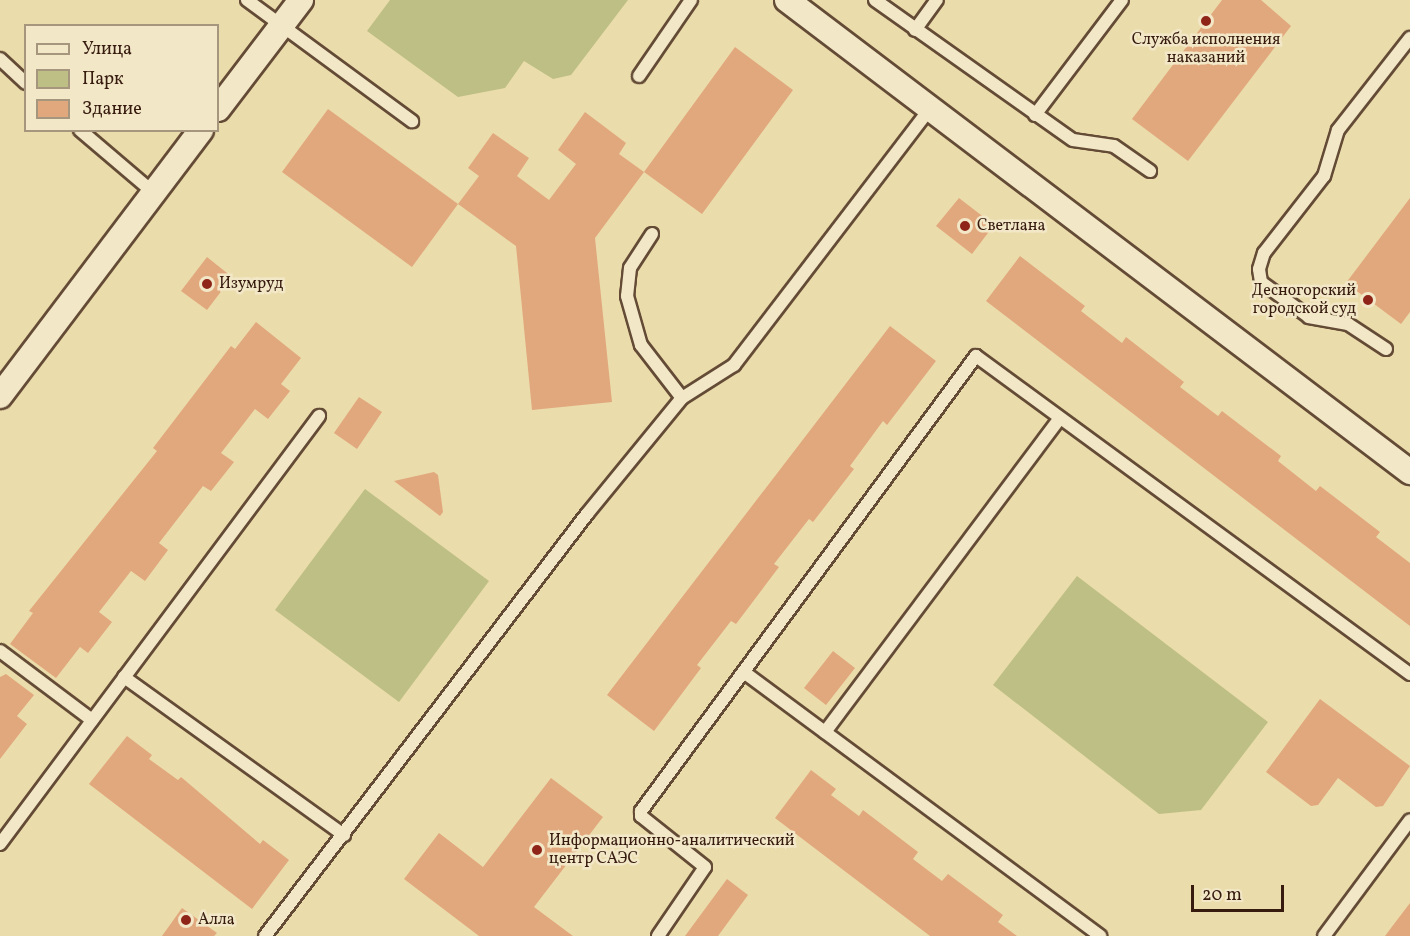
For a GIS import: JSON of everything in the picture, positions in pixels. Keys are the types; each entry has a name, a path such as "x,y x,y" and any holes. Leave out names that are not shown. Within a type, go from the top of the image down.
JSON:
{"street":[{"path":"219,108 301,0"},
{"path":"787,0 929,110 1410,472"},
{"path":"0,396 200,132"}],"lane":[{"path":"247,0 412,121"},
{"path":"639,76 691,0"},
{"path":"875,0 1035,116 1073,140 1114,146 1150,171"},
{"path":"915,30 937,0"},
{"path":"1035,116 1122,0"},
{"path":"1386,349 1348,324 1309,317 1261,282 1259,269 1264,254 1324,176 1338,130 1410,38"},
{"path":"0,59 24,81"},
{"path":"265,936 588,514 682,398 734,365 929,110"},
{"path":"82,132 154,194"},
{"path":"652,234 630,268 627,296 641,345 682,398"},
{"path":"658,936 705,867 641,816 641,811 746,672 976,356 1410,674"},
{"path":"0,844 319,416"},
{"path":"825,732 1060,418"},
{"path":"0,651 92,720"},
{"path":"746,672 1100,936"},
{"path":"124,677 344,835"},
{"path":"1324,936 1410,820"}],"green space":[{"path":"390,0 628,0 571,75 553,79 524,61 505,88 458,97 367,31"},
{"path":"365,489 489,581 399,702 275,610"},
{"path":"1077,576 1268,722 1201,810 1159,814 993,685"}],"building":[{"path":"1222,0 1261,0 1291,26 1188,161 1132,119"},
{"path":"735,47 793,90 702,214 644,172"},
{"path":"328,109 458,204 412,267 282,172"},
{"path":"585,112 626,143 619,154 644,172 595,238 612,402 532,410 516,246 458,204 479,176 468,168 493,133 529,158 517,176 549,200 576,164 558,150"},
{"name":"Светлана","path":"959,198 994,225 972,254 936,226"},
{"path":"1410,198 1410,312 1401,324 1346,283"},
{"path":"1020,256 1085,306 1081,311 1122,343 1126,337 1184,382 1180,387 1218,416 1222,411 1281,456 1278,461 1316,491 1320,486 1380,532 1376,537 1410,563 1410,626 986,301"},
{"name":"Изумруд","path":"207,257 232,277 207,310 181,291"},
{"path":"256,322 301,358 281,384 290,391 268,419 255,409 221,453 234,462 211,491 203,486 159,543 168,550 145,581 131,571 99,612 112,622 88,653 80,647 56,678 10,644 33,613 29,611 157,451 153,448 231,346 235,349"},
{"path":"890,326 936,361 887,425 883,421 850,466 854,469 813,522 809,519 774,564 779,567 736,624 731,621 697,665 701,668 654,731 607,695"},
{"path":"359,397 382,412 357,449 334,433"},
{"path":"434,472 438,475 443,512 440,516 394,481"},
{"path":"833,651 855,668 826,705 804,688"},
{"path":"6,674 34,695 17,716 27,724 0,759 0,677"},
{"path":"1320,699 1410,766 1383,806 1376,807 1338,778 1318,805 1311,806 1266,772"},
{"path":"127,736 152,755 149,759 178,780 181,777 260,844 263,840 289,860 252,909 89,784"},
{"path":"811,770 836,789 831,795 859,816 863,810 918,852 913,859 942,881 948,874 1003,915 998,922 1017,936 930,936 775,818"},
{"name":"Информационно-аналитический центр САЭС","path":"551,778 603,817 534,907 573,936 479,936 404,879 439,833 483,867"},
{"path":"727,879 748,895 718,936 685,936"},
{"path":"1410,903 1410,936 1385,936 1394,924"},
{"name":"Алла","path":"182,908 217,933 214,936 162,936"}],"place":[{"name":"Служба исполнения наказаний","path":"1206,21"},
{"name":"Светлана","path":"965,226"},
{"name":"Изумруд","path":"207,284"},
{"name":"Десногорский городской суд","path":"1368,300"},
{"name":"Информационно-аналитический центр САЭС","path":"537,850"},
{"name":"Алла","path":"186,920"}]}
